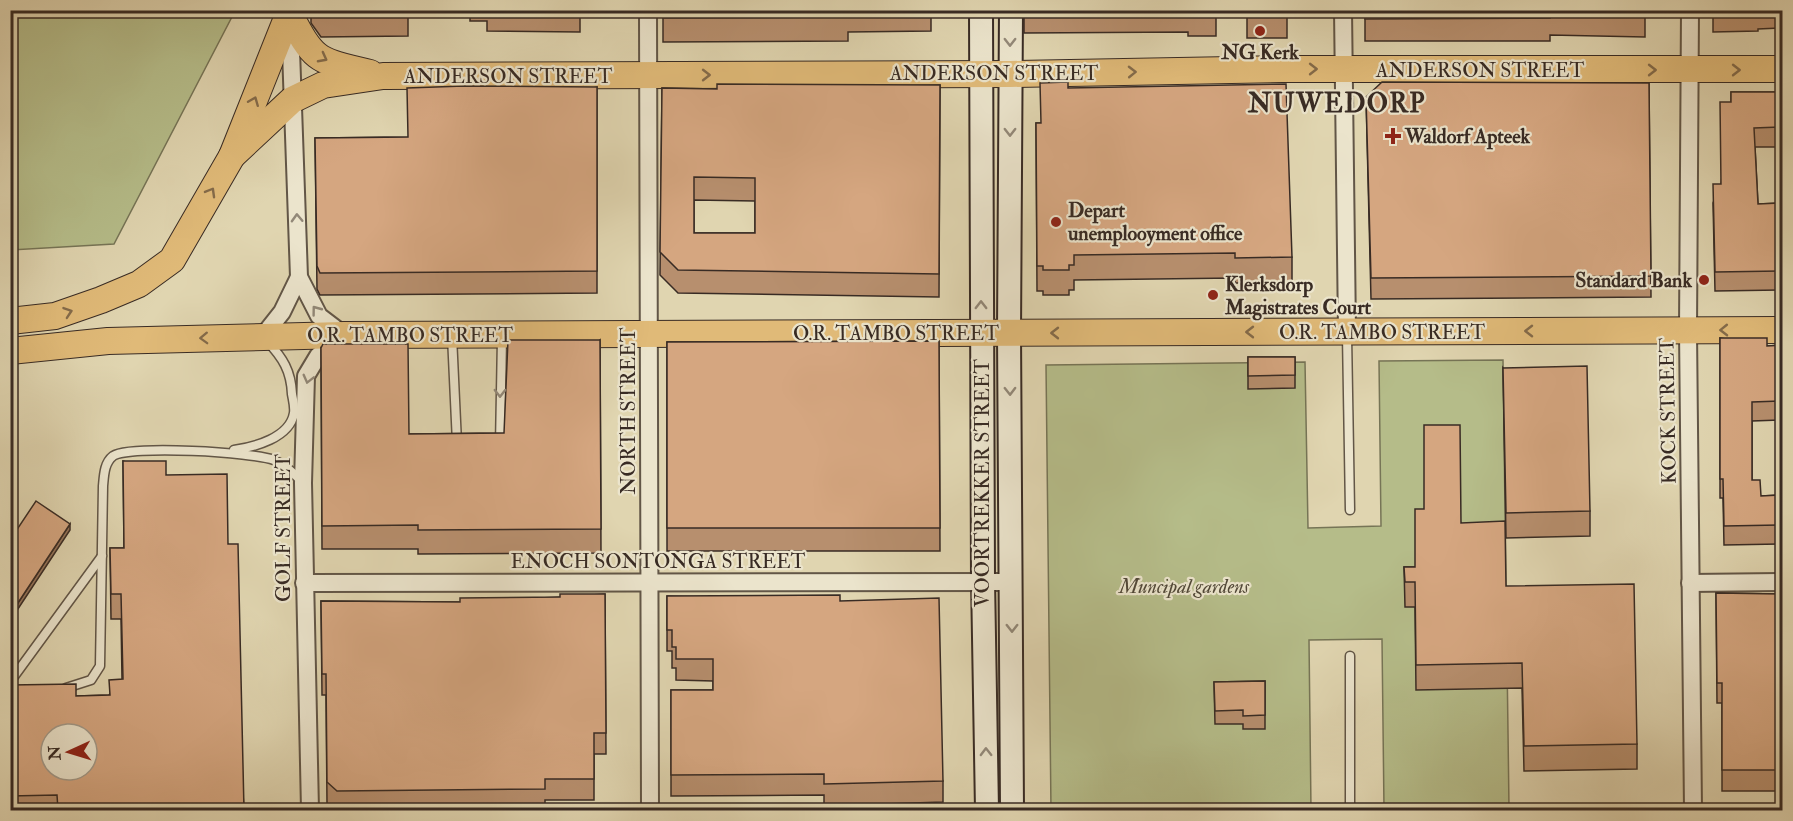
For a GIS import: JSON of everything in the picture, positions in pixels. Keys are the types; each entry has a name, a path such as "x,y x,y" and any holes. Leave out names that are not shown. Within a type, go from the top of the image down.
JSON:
{"main road":[{"path":"290,12 309,50 326,62 383,76"},
{"path":"10,321 56,316 101,300 139,284 172,260 232,156 290,12"},
{"name":"ANDERSON STREET","path":"232,156 292,100 323,85 383,76 1010,74 1343,69 1782,69"},
{"name":"O.R. TAMBO STREET","path":"10,351 108,341 344,335 1782,330"}],"street":[{"name":"NORTH STREET","path":"648,10 650,810"},
{"name":"VOORTREKKER STREET","path":"981,10 981,332 987,810"},
{"name":"VOORTREKKER STREET","path":"1011,10 1009,333 1012,810"},
{"path":"1343,10 1347,332"},
{"name":"KOCK STREET","path":"1690,10 1688,331 1693,810"},
{"path":"290,12 299,277 319,316 344,335"},
{"path":"262,336 282,312 299,277"},
{"name":"GOLF STREET","path":"310,810 303,483 306,376 318,356 344,335"},
{"name":"ENOCH SONTONGA STREET","path":"304,583 983,580 1012,582"},
{"path":"1690,583 1782,582"}],"lane":[{"path":"1347,332 1350,510"},
{"path":"452,334 457,445 462,450"},
{"path":"489,449 498,447 501,440 502,334"},
{"path":"221,452 256,447 271,440 283,430 294,414 291,377 283,358 262,336"},
{"path":"61,688 72,687 91,680 100,666 104,473 114,456 132,451 221,452 261,456 289,468 303,483"},
{"path":"10,682 102,556"},
{"path":"1350,656 1350,810"},
{"path":"10,688 20,688"}],"green space":[{"path":"11,10 235,11 114,244 11,250"},
{"name":"Muncipal gardens","path":"1503,360 1509,807 1384,809 1382,639 1309,640 1311,810 1051,810 1046,365 1305,362 1308,528 1381,526 1379,361"}],"building":[{"path":"319,10 408,10 408,11 321,12"},
{"path":"663,10 848,10 848,17 663,18"},
{"path":"1188,10 1216,10 1216,12 1188,12"},
{"path":"1247,10 1287,10 1287,13 1247,14"},
{"path":"1365,10 1645,10 1645,15 1550,13 1550,18 1365,19"},
{"path":"1068,82 1068,88 1286,84 1292,257 1235,258 1235,253 1074,255 1074,265 1069,265 1069,270 1043,270 1043,266 1037,266 1036,123 1041,123 1040,83"},
{"path":"1382,82 1649,83 1651,276 1371,278 1366,97"},
{"path":"717,84 940,85 939,274 678,270 660,252 662,88 717,89","holes":["694,177 755,178 755,233 694,233"]},
{"path":"597,87 597,271 320,273 317,266 315,138 408,137 407,88"},
{"path":"1731,92 1782,92 1782,127 1754,128 1758,204 1782,203 1782,271 1715,272 1713,184 1721,184 1720,102 1731,102"},
{"path":"1720,338 1767,338 1767,346 1782,345 1782,401 1752,402 1752,480 1760,480 1761,496 1782,495 1782,525 1724,526 1723,479 1720,479"},
{"path":"508,340 600,340 601,529 418,530 418,525 322,526 321,348 323,344 408,344 409,434 504,433"},
{"path":"939,341 940,528 667,528 667,342"},
{"path":"1248,357 1295,357 1295,375 1248,376"},
{"path":"1587,366 1590,511 1506,513 1503,368"},
{"path":"1424,425 1460,425 1461,523 1505,521 1506,586 1634,584 1637,744 1524,746 1522,663 1416,665 1415,582 1405,582 1404,567 1415,567 1415,509 1424,509"},
{"path":"123,461 166,461 166,475 227,474 228,544 238,544 244,810 58,810 57,795 10,796 10,685 76,684 76,696 110,695 109,680 123,679 121,594 111,594 110,548 124,548"},
{"path":"36,501 70,524 10,615 10,540"},
{"path":"1716,593 1782,594 1782,777 1777,777 1777,770 1722,770 1722,683 1717,683"},
{"path":"560,594 605,594 606,733 594,733 594,779 545,779 545,789 337,791 327,782 326,674 322,674 321,601 460,602 460,598 560,597"},
{"path":"840,595 840,601 939,598 943,781 824,784 824,774 671,775 671,690 713,690 713,659 676,659 676,647 672,647 672,630 667,630 667,596"},
{"path":"1265,681 1265,715 1243,716 1243,710 1215,711 1214,682"}],"place":[{"name":"NG Kerk","path":"1260,31"},
{"name":"Waldorf Apteek","path":"1393,136"},
{"name":"Depart unemplooyment office","path":"1056,222"},
{"name":"Standard Bank","path":"1704,280"},
{"name":"Klerksdorp Magistrates Court","path":"1213,295"}],"district":[{"name":"NUWEDORP","path":"1337,104"}]}
